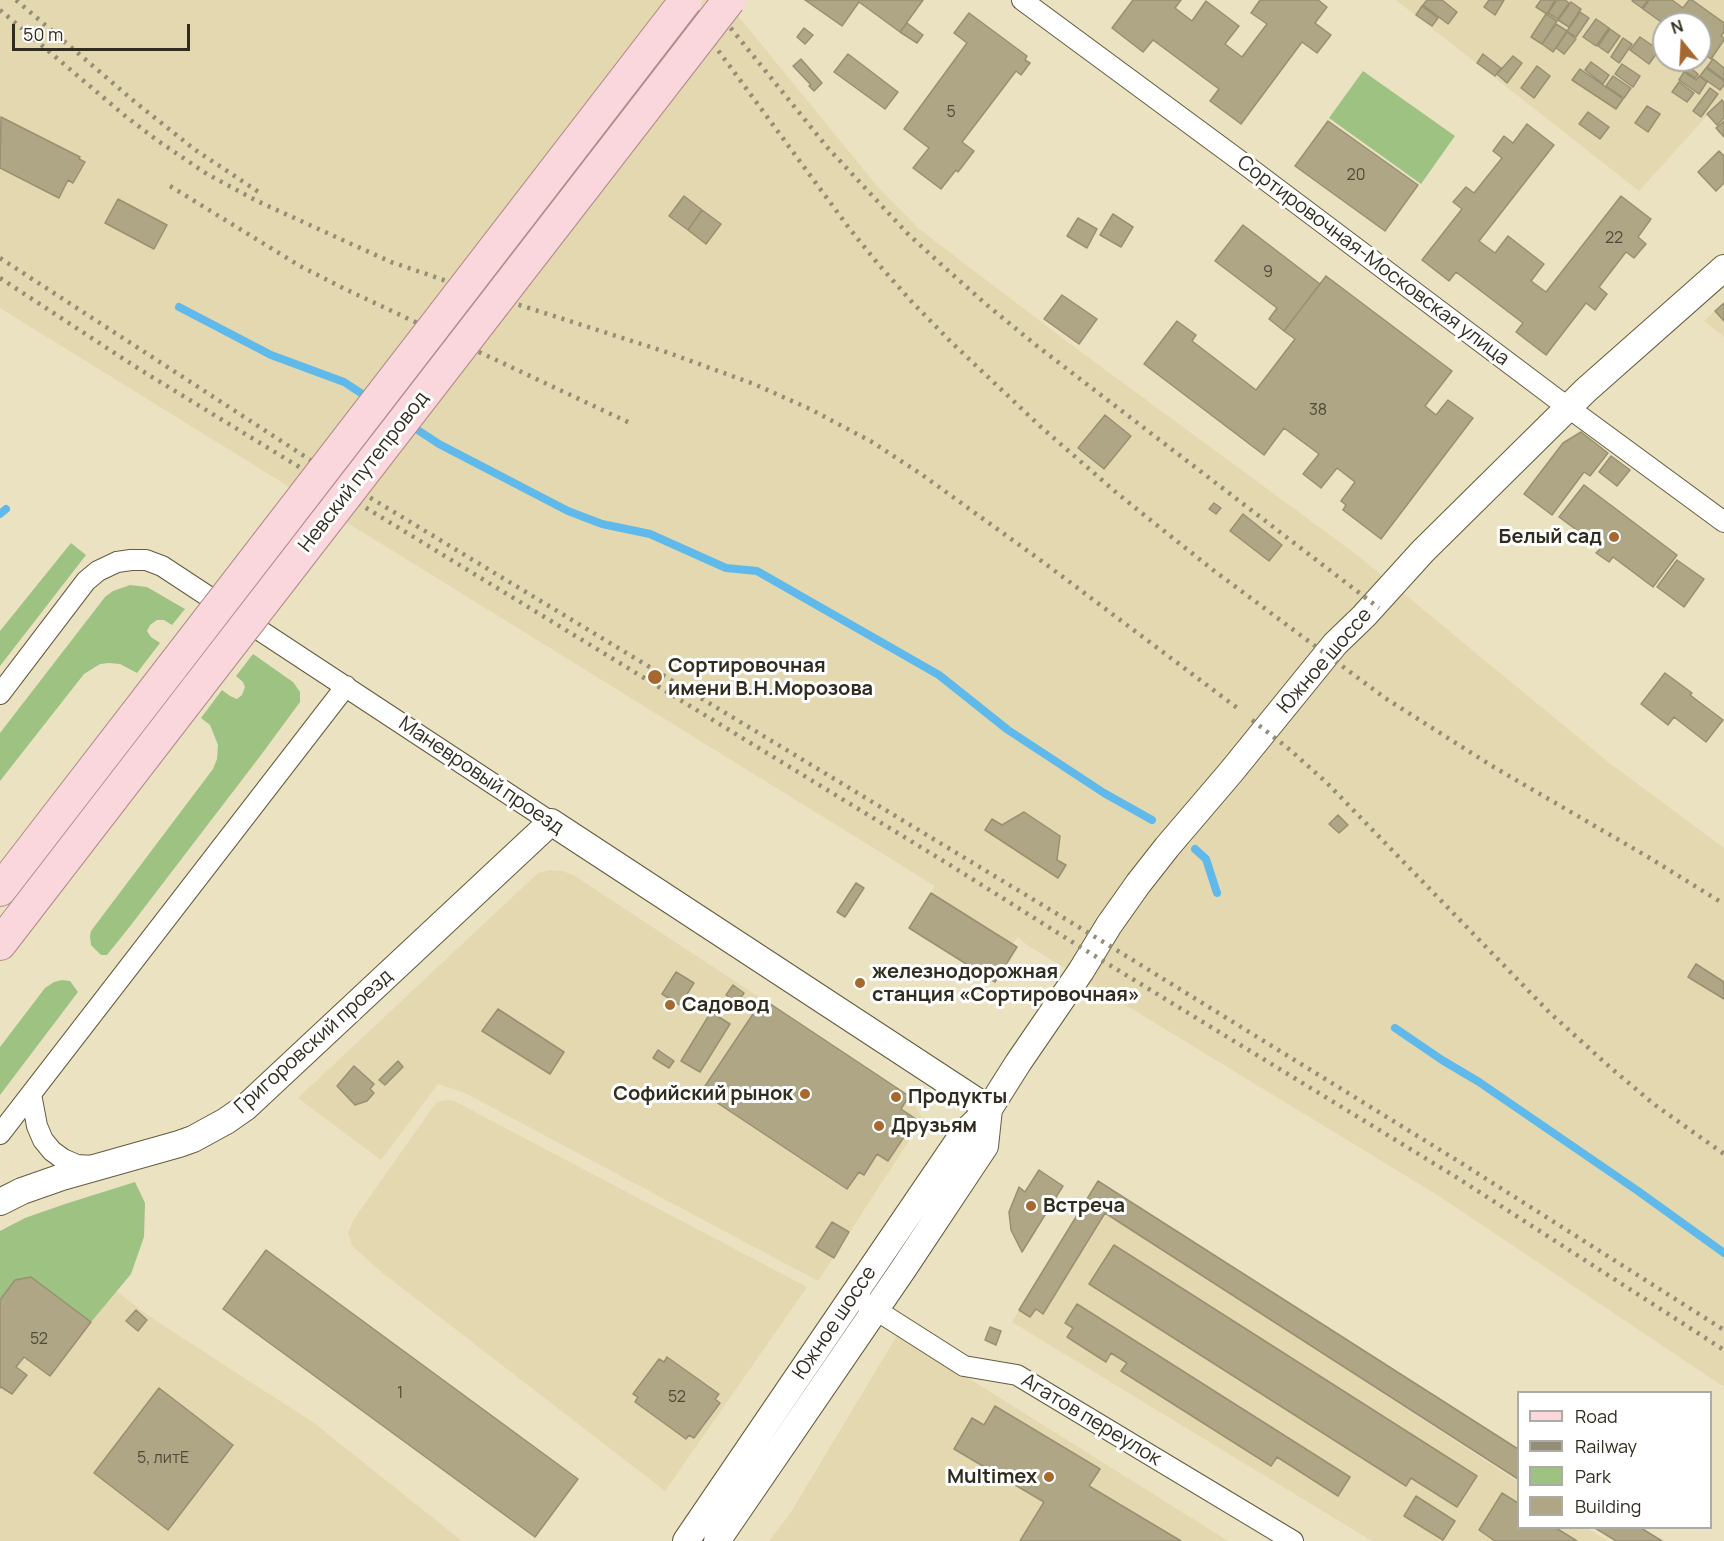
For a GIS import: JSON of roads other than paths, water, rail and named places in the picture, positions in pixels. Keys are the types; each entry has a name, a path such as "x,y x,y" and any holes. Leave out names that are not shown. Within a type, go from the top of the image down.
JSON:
{"main road":[{"name":"Невский путепровод","path":"0,890 686,0"},
{"name":"Невский путепровод","path":"0,944 729,0"}],"street":[{"name":"Сортировочная-Московская улица","path":"1022,0 1724,522"},
{"name":"Южное шоссе","path":"686,1541 963,1134 989,1108 1138,884 1335,644 1364,616 1423,551 1569,407 1724,268"},
{"name":"Маневровый проезд","path":"0,694 86,581 98,571 117,562 131,560 146,560 162,566 989,1108"},
{"path":"0,1134 346,686"},
{"name":"Григоровский проезд","path":"0,1202 52,1180 193,1139 226,1121 246,1107 551,822"},
{"path":"31,1094 37,1126 43,1140 52,1151 77,1165 97,1166"},
{"name":"Южное шоссе","path":"717,1541 985,1146 989,1108"},
{"name":"Агатов переулок","path":"854,1295 964,1366 1017,1375 1293,1541"}],"waterway":[{"path":"179,307 271,355 344,382 370,399"},
{"path":"410,425 439,444 568,511 602,524 650,534 726,568 757,571 939,675 1008,730 1104,793 1152,820"},
{"path":"0,514 6,509"},
{"path":"1195,849 1206,859 1217,893"},
{"path":"1395,1028 1479,1082 1724,1253"}],"railway":[{"path":"16,0 135,102 194,149 260,193"},
{"path":"681,0 849,228 879,265 951,342 1041,427 1118,494 1213,570 1385,698 1492,766 1724,904"},
{"path":"708,0 827,147 907,233 944,267 1037,346 1379,608"},
{"path":"0,10 158,141 207,174 257,201 391,262 666,352 754,384 810,409 872,442 921,474 1043,562 1240,710"},
{"path":"170,186 300,266 630,423"},
{"path":"0,258 341,480 1110,946 1458,1161 1724,1330"},
{"path":"0,278 139,369 1456,1177 1724,1350"},
{"path":"1252,720 1327,783 1550,1013 1655,1105 1724,1154"}],"place":[{"name":"Белый сад","path":"1614,537"},
{"name":"Сортировочная имени В.Н.Морозова","path":"655,677"},
{"name":"железнодорожная станция «Сортировочная»","path":"860,983"},
{"name":"Садовод","path":"670,1005"},
{"name":"Софийский рынок","path":"805,1094"},
{"name":"Продукты","path":"896,1097"},
{"name":"Друзьям","path":"879,1126"},
{"name":"Встреча","path":"1031,1206"},
{"name":"Multimex","path":"1049,1477"}]}
